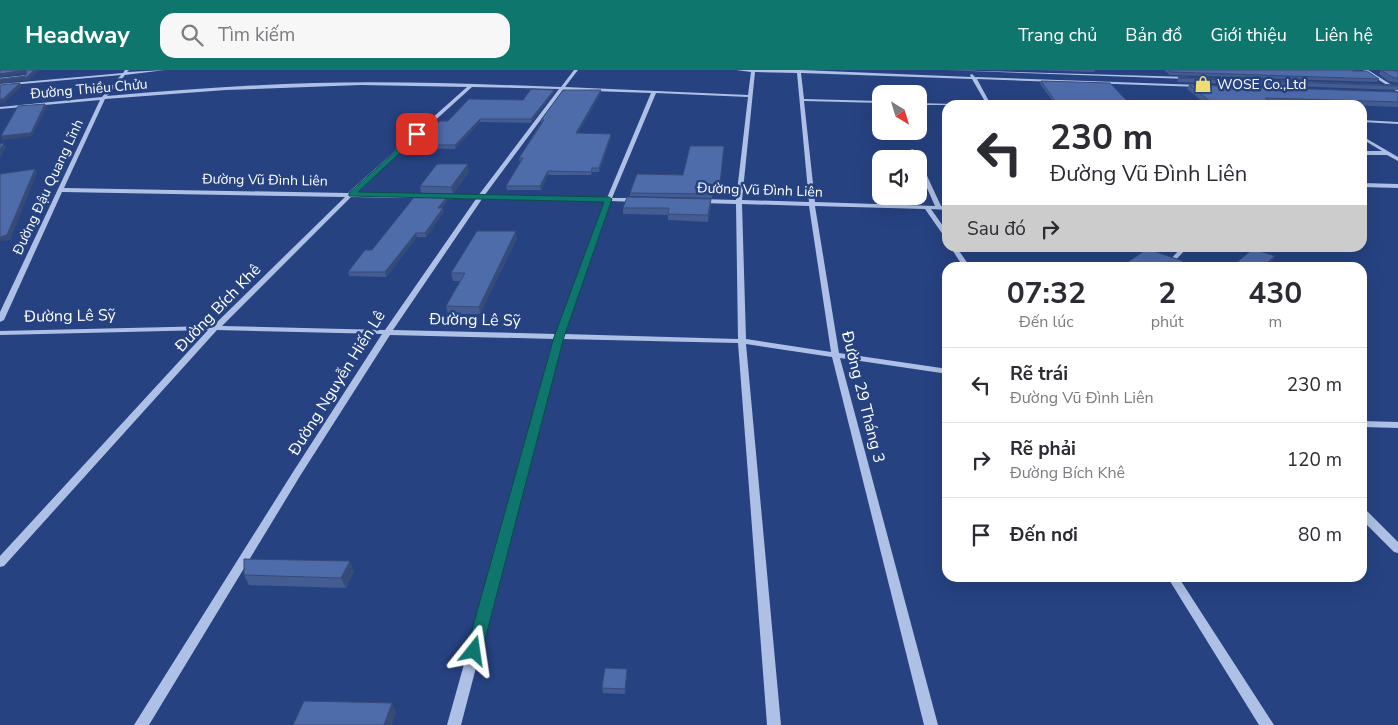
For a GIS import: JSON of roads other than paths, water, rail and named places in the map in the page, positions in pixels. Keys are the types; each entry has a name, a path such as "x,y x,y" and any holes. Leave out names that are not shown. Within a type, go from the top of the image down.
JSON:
{"street":[{"path":"0,85 163,70"},
{"name":"Đường Nguyễn Hiến Lê","path":"141,725 386,332 479,197 576,70"},
{"path":"738,70 1210,87"},
{"path":"753,70 739,202 742,341 774,725"},
{"path":"946,70 1199,79"},
{"path":"969,70 986,100"},
{"path":"1365,70 1398,92"},
{"name":"Đường 29 Tháng 3","path":"799,71 812,204 835,354 932,725"},
{"name":"Đường Đậu Quang Lĩnh","path":"0,320 103,98 125,72"},
{"path":"0,78 27,76"},
{"name":"Đường Thiều Chửu","path":"0,108 103,98 285,86 360,84 562,88 750,96"},
{"path":"1378,85 1398,86"},
{"name":"Đường Bích Khê","path":"0,564 215,328 351,194 470,86"},
{"path":"454,725 559,337 609,199 654,92"},
{"path":"1388,93 1398,92"},
{"path":"802,100 872,102"},
{"path":"928,104 942,105"},
{"path":"1367,121 1398,123"},
{"path":"1367,140 1398,158"},
{"path":"1367,152 1389,153"},
{"path":"927,181 940,208"},
{"path":"1367,185 1398,186"},
{"name":"Đường Vũ Đình Liên","path":"61,190 646,200"},
{"name":"Đường Vũ Đình Liên","path":"692,201 940,208"},
{"path":"926,207 942,230"},
{"path":"1171,262 1180,252"},
{"name":"Đường Lê Sỹ","path":"0,333 215,328 742,341 942,371"},
{"path":"1367,424 1398,425"},
{"path":"1367,518 1398,549"},
{"path":"1176,582 1267,725"}],"place":[{"name":"WOSE Co.,Ltd","path":"1203,84"}]}
